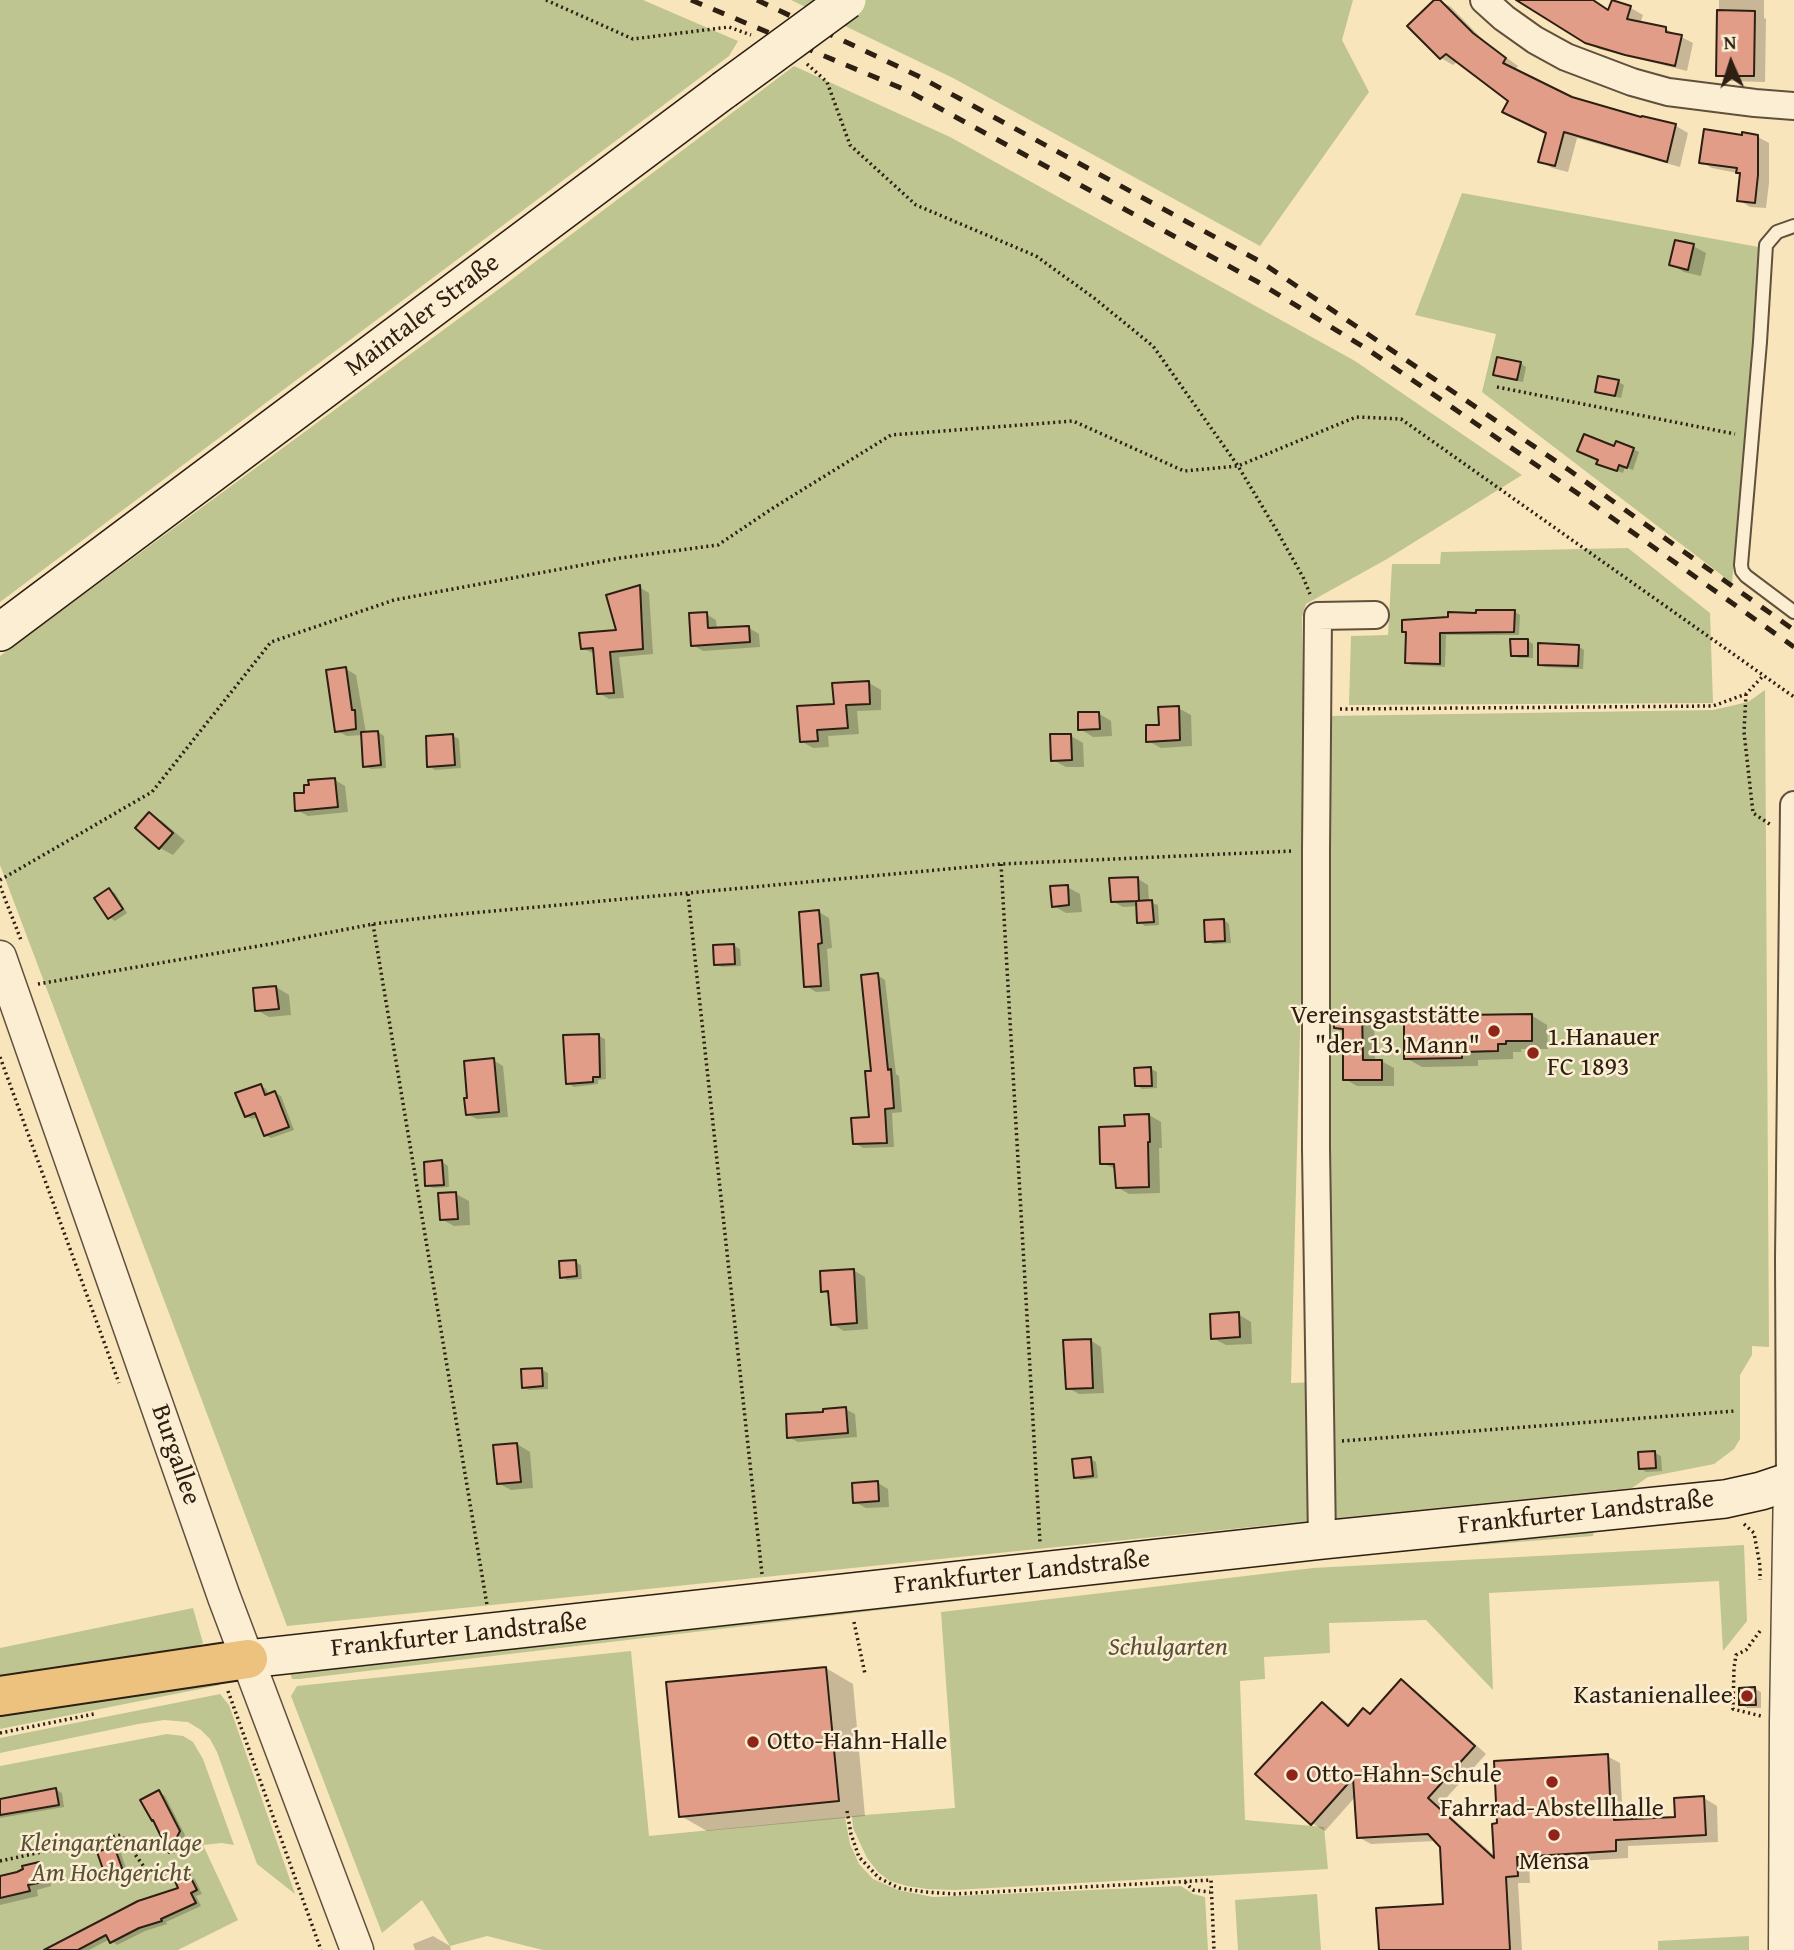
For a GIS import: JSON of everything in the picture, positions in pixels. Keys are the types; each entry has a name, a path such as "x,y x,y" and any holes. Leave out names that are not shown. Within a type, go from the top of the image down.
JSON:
{"highway":[{"path":"0,1694 49,1690 220,1662 238,1673"}],"main road":[{"name":"Maintaler Straße","path":"0,632 847,0"},
{"name":"Frankfurter Landstraße","path":"238,1673 492,1633 847,1592 1725,1499 1792,1481"}],"street":[{"path":"1484,0 1535,40 1566,58 1608,74 1668,92 1794,106"},
{"path":"1322,1541 1316,1149 1318,616 1375,615"},
{"path":"1786,1950 1786,1723 1792,1481 1789,1245 1794,805"},
{"name":"Burgallee","path":"0,957 224,1597 238,1673 357,1950"}],"lane":[{"path":"1794,226 1777,232 1766,246 1741,565 1742,571 1764,591 1794,612"}],"path":[{"path":"547,0 633,39 729,27 761,38"},
{"path":"798,56 827,82 850,145 916,205 1036,256 1153,345 1238,467 1303,577 1318,616"},
{"path":"1497,387 1752,437"},
{"path":"0,880 152,792 271,642 394,600 620,558 718,545 891,435 1073,421 1184,471 1238,467 1356,417 1401,419 1794,697"},
{"path":"1317,709 1713,706 1746,694 1763,676"},
{"path":"1746,694 1744,732 1753,813 1793,837"},
{"path":"11,987 236,950 373,924 440,916 1001,864 1316,850"},
{"path":"1001,864 1041,1572"},
{"path":"688,894 765,1602"},
{"path":"373,924 492,1633"},
{"path":"0,1056 122,1391"},
{"path":"1319,1443 1735,1411"},
{"path":"847,1592 865,1674"},
{"path":"1760,1631 1746,1650 1737,1655 1734,1668 1734,1709 1760,1716"},
{"path":"238,1673 321,1950"},
{"path":"847,1811 859,1857 878,1878 899,1888 954,1894 1210,1880 1214,1950"},
{"path":"0,1861 121,1835 150,1875"},
{"path":"1185,1882 1194,1890 1211,1892"}],"green space":[{"path":"0,0 643,0 738,41 729,56 0,602"},
{"path":"791,0 1353,0 1342,40 1369,92 1260,246 953,78"},
{"path":"794,66 950,137 1355,361 1522,475 1387,559 1306,604 1302,617 1305,839 1291,1383 1317,1382 1327,716 1713,710 1748,702 1765,690 1769,1347 1752,1346 1752,1355 1740,1375 1740,1439 1734,1449 1714,1464 1648,1477 1632,1488 287,1626 0,865 0,656 503,286"},
{"path":"1462,193 1764,248 1732,583 1482,392 1496,334 1415,315"},
{"path":"1628,548 1710,613 1713,703 1349,705 1351,636 1388,635 1392,564 1440,564 1441,552"},
{"path":"1594,1529 1593,1536 1318,1558 299,1679 292,1679 290,1672 305,1666 1322,1549"},
{"name":"Schulgarten","path":"1744,1545 1747,1621 1723,1651 1719,1581 1489,1593 1493,1690 1426,1620 1329,1623 1330,1653 1264,1657 1265,1679 1240,1681 1245,1820 1324,1827 1328,1869 955,1890 927,1889 890,1881 878,1872 867,1858 853,1828 852,1816 955,1808 941,1612 1313,1568"},
{"path":"193,1608 203,1643 187,1651 0,1677 0,1648"},
{"path":"631,1651 649,1836 845,1817 850,1844 859,1864 873,1879 898,1890 933,1897 1181,1886 1193,1894 1205,1897 1208,1950 543,1950 487,1936 450,1946 422,1900 382,1933 291,1696 297,1686"},
{"path":"216,1676 220,1685 0,1729 0,1707"},
{"path":"220,1694 229,1705 295,1894 257,1864 217,1752 210,1739 188,1722 164,1720 138,1724 0,1753 0,1738"},
{"name":"Kleingartenanlage Am Hochgericht","path":"167,1734 183,1736 193,1742 203,1759 234,1845 203,1845 238,1920 178,1950 0,1950 0,1766"},
{"path":"1317,1894 1321,1950 1238,1950 1235,1900"},
{"path":"1749,1936 1749,1950 1658,1950 1658,1941"}],"building":[{"path":"1434,0 1440,0 1473,33 1506,58 1503,63 1572,97 1676,124 1667,162 1564,132 1555,166 1538,162 1546,133 1502,112 1508,101 1446,54 1440,59 1407,26"},
{"path":"1516,0 1593,0 1608,10 1612,0 1631,6 1627,19 1666,27 1666,32 1682,35 1675,66 1585,43"},
{"path":"1717,10 1755,11 1754,76 1716,76"},
{"path":"1704,129 1758,135 1755,203 1737,201 1740,173 1736,173 1737,168 1699,163"},
{"path":"1675,240 1694,244 1688,270 1669,265"},
{"path":"1497,357 1521,362 1517,380 1493,375"},
{"path":"1598,376 1619,380 1615,396 1595,392"},
{"path":"1584,434 1614,446 1616,441 1634,448 1627,468 1619,465 1617,471 1596,464 1598,460 1577,451"},
{"path":"640,585 643,649 610,652 614,693 597,694 593,648 581,649 579,633 616,630 606,595"},
{"path":"1476,610 1515,610 1514,632 1440,633 1440,664 1405,663 1406,632 1402,632 1402,620 1448,617 1448,612 1476,613"},
{"path":"707,612 708,628 749,626 750,642 691,646 689,613"},
{"path":"1510,639 1528,639 1528,656 1511,656"},
{"path":"1538,643 1579,645 1578,666 1538,665"},
{"path":"346,667 356,729 335,732 326,670"},
{"path":"869,681 870,704 846,705 848,728 817,730 818,741 800,742 797,706 834,704 832,683"},
{"path":"1179,706 1180,740 1146,742 1146,725 1159,725 1158,707"},
{"path":"1078,712 1099,712 1100,729 1078,730"},
{"path":"378,731 381,765 363,767 361,732"},
{"path":"453,734 455,765 427,767 426,736"},
{"path":"1050,734 1071,734 1072,760 1051,761"},
{"path":"335,778 338,807 295,811 294,793 304,793 304,785 309,785 308,780"},
{"path":"149,812 173,833 159,849 135,828"},
{"path":"1138,877 1139,901 1111,902 1109,878"},
{"path":"1068,885 1069,905 1052,907 1050,886"},
{"path":"109,888 123,909 108,919 94,898"},
{"path":"1152,900 1154,922 1137,923 1136,901"},
{"path":"819,910 822,943 818,944 821,986 804,987 799,912"},
{"path":"1224,919 1225,941 1205,942 1204,920"},
{"path":"734,944 735,964 714,965 713,945"},
{"path":"878,973 894,1108 885,1109 887,1143 853,1144 851,1118 869,1117 865,1071 871,1071 861,975"},
{"path":"276,986 279,1009 255,1011 253,988"},
{"path":"1462,1011 1462,1015 1532,1014 1532,1041 1506,1041 1506,1044 1498,1044 1498,1051 1462,1052 1462,1058 1404,1059 1404,1012"},
{"path":"1362,1012 1363,1060 1382,1060 1382,1080 1343,1080 1343,1029 1334,1028 1334,1013"},
{"path":"599,1034 600,1077 593,1077 593,1082 566,1084 563,1035"},
{"path":"494,1058 499,1112 466,1115 464,1061"},
{"path":"1151,1067 1152,1086 1135,1086 1134,1068"},
{"path":"261,1084 265,1095 275,1091 289,1127 264,1136 255,1113 245,1117 235,1093"},
{"path":"1149,1114 1149,1187 1116,1188 1114,1164 1100,1164 1099,1127 1125,1126 1124,1115"},
{"path":"442,1160 444,1185 425,1186 424,1162"},
{"path":"456,1192 458,1219 440,1220 438,1193"},
{"path":"576,1260 577,1276 560,1278 559,1261"},
{"path":"854,1269 857,1323 831,1325 828,1291 821,1292 820,1271"},
{"path":"1239,1312 1240,1337 1211,1339 1210,1314"},
{"path":"1091,1339 1093,1388 1066,1389 1063,1340"},
{"path":"542,1368 543,1386 522,1388 521,1369"},
{"path":"846,1407 848,1433 787,1438 786,1414 823,1412 823,1409"},
{"path":"517,1443 521,1482 497,1484 493,1445"},
{"path":"1655,1451 1656,1468 1639,1469 1638,1452"},
{"path":"1091,1457 1093,1476 1074,1478 1072,1459"},
{"path":"878,1481 879,1501 853,1503 852,1483"},
{"name":"Otto-Hahn-Halle","path":"826,1667 839,1801 679,1817 666,1682"},
{"path":"1401,1679 1475,1746 1428,1798 1494,1858 1492,1824 1497,1823 1494,1761 1608,1754 1611,1816 1614,1816 1614,1820 1675,1817 1674,1798 1704,1796 1706,1835 1616,1840 1616,1851 1517,1857 1518,1876 1506,1877 1510,1950 1379,1950 1376,1908 1443,1904 1440,1847 1428,1834 1357,1838 1353,1778 1311,1825 1255,1774 1322,1702 1348,1726 1363,1708 1370,1714"},
{"name":"Kastanienallee","path":"1755,1687 1756,1705 1739,1705 1739,1688"},
{"path":"56,1788 59,1805 0,1815 0,1799"},
{"path":"159,1790 180,1831 169,1853 140,1800"},
{"path":"114,1846 122,1868 105,1875 97,1852"},
{"path":"39,1862 43,1882 28,1885 30,1891 0,1898 0,1876"},
{"path":"189,1874 197,1890 191,1893 196,1903 161,1919 162,1921 139,1928 110,1943 106,1935 78,1950 44,1950 138,1901 178,1888 175,1881"}],"railway":[{"path":"691,0 908,91 1258,282 1370,351 1580,495 1794,647"},
{"path":"757,0 918,76 1261,262 1569,470 1794,630"}],"place":[{"name":"Vereinsgaststätte \"der 13. Mann\"","path":"1494,1031"},
{"name":"1.Hanauer FC 1893","path":"1533,1053"},
{"name":"Kastanienallee","path":"1747,1696"},
{"name":"Otto-Hahn-Halle","path":"753,1742"},
{"name":"Otto-Hahn-Schule","path":"1292,1775"},
{"name":"Fahrrad-Abstellhalle","path":"1552,1782"},
{"name":"Mensa","path":"1554,1835"}]}
